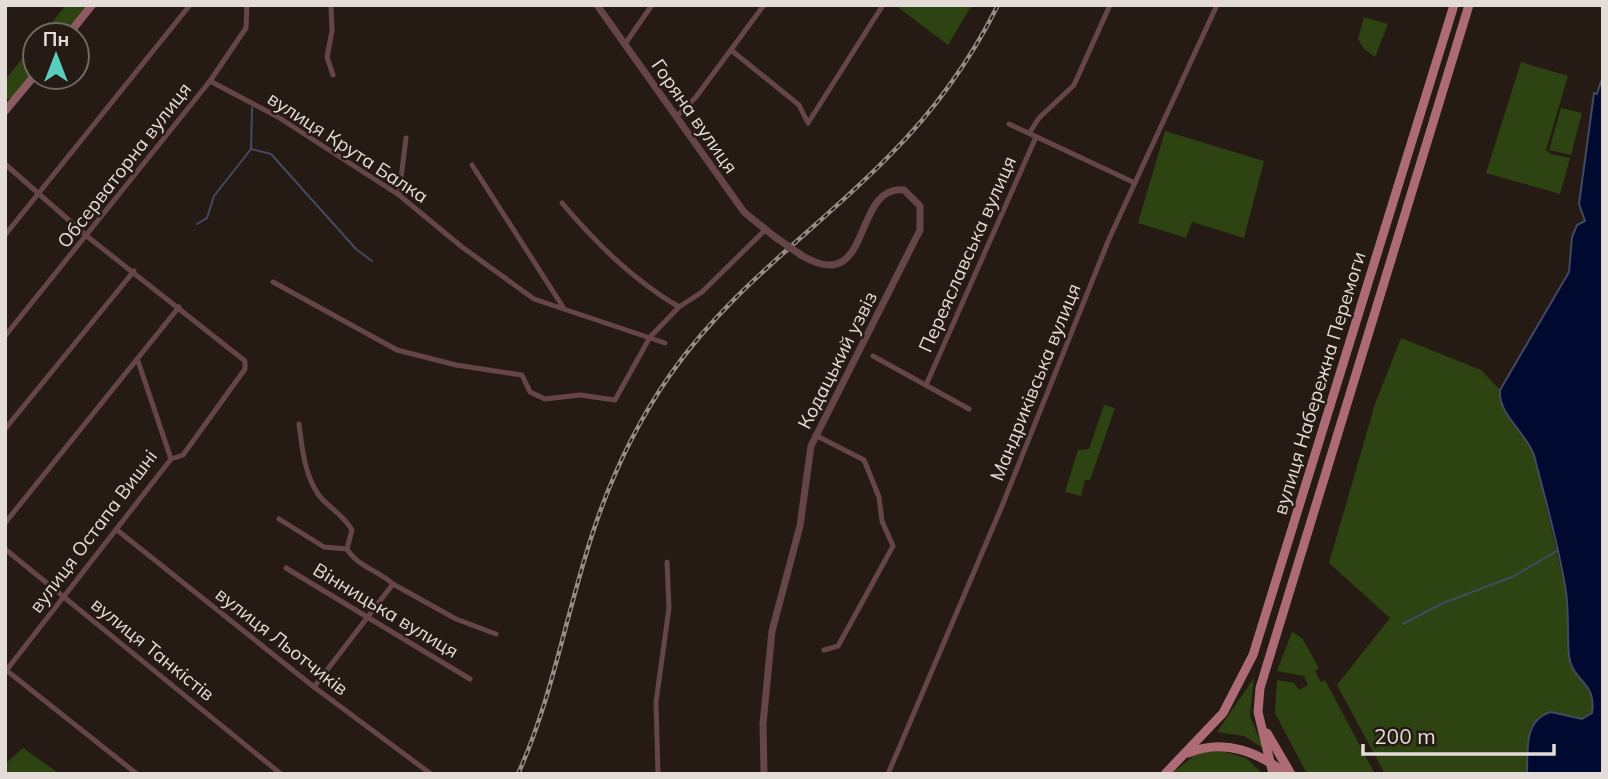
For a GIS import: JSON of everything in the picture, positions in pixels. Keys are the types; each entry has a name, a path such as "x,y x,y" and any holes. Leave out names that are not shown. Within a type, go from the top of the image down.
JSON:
{"main road":[{"path":"79,21 92,5"},
{"name":"вулиця Набережна Перемоги","path":"1165,774 1223,713 1250,664 1454,5"},
{"name":"вулиця Набережна Перемоги","path":"1272,774 1258,712 1260,688 1469,5"},
{"path":"5,111 22,91"},
{"path":"1381,242 1395,247"},
{"name":"вулиця Набережна Перемоги","path":"1261,722 1289,774"},
{"name":"вулиця Набережна Перемоги","path":"1185,754 1212,746 1241,750 1271,762 1289,774"},
{"name":"вулиця Набережна Перемоги","path":"1241,750 1255,757 1272,774"},
{"path":"1159,774 1171,765"}],"street":[{"path":"5,234 190,5"},
{"name":"Обсерваторна вулиця","path":"5,336 88,237 210,82 246,29 247,5"},
{"path":"331,5 332,32 327,57 333,75"},
{"name":"Горяна вулиця","path":"597,5 744,212 775,236"},
{"path":"625,44 652,5"},
{"path":"676,117 696,97 764,5"},
{"path":"731,50 799,105 808,123 883,5"},
{"name":"Переяславська вулиця","path":"926,385 1039,118 1074,85 1111,5"},
{"name":"Мандриківська вулиця","path":"888,774 1002,506 1109,239 1217,5"},
{"name":"вулиця Крута Балка","path":"210,82 278,117 399,195 534,299 665,343"},
{"path":"1009,124 1135,183"},
{"path":"399,195 406,138"},
{"path":"5,164 88,237 243,359 246,367 183,455 171,459"},
{"path":"472,165 564,307"},
{"name":"Кодацький узвіз","path":"764,774 765,697 772,631 795,548 814,435 916,239 922,221 920,206 904,190 889,191 877,201 858,243 841,262 821,265 801,255 775,236"},
{"path":"562,203 587,232 637,279 679,307"},
{"path":"273,282 397,350 456,365 522,375 530,392 545,399 580,395 615,400 650,337 679,307 702,292 766,229"},
{"path":"5,429 134,271"},
{"path":"5,523 179,307"},
{"path":"873,356 969,409"},
{"name":"вулиця Остапа Вишні","path":"6,671 171,459 138,361"},
{"path":"299,424 303,460 318,495 342,514 352,530 347,549 353,559 456,619 496,634"},
{"path":"814,435 864,460 879,496 882,521 893,546 838,646 824,650"},
{"path":"279,519 324,547 347,549"},
{"name":"вулиця Льотчиків","path":"117,530 314,687 431,774"},
{"name":"вулиця Танкістів","path":"5,549 281,774"},
{"path":"658,774 656,702 668,608 667,562"},
{"name":"Вінницька вулиця","path":"286,568 470,679"},
{"path":"314,687 393,584"},
{"path":"6,671 137,774"}],"green space":[{"path":"66,5 88,5 75,21 53,21"},
{"path":"895,5 972,5 948,45"},
{"path":"1364,17 1388,24 1375,57 1364,49 1358,39"},
{"path":"21,60 21,87 13,97 5,100 5,80"},
{"path":"1521,62 1568,76 1546,150 1551,154 1570,158 1560,194 1486,173"},
{"path":"1561,108 1582,113 1571,155 1549,150"},
{"path":"1165,131 1264,161 1244,238 1192,222 1186,238 1138,223"},
{"path":"1401,338 1481,370 1500,390 1504,404 1534,455 1565,588 1576,672 1591,689 1594,700 1592,713 1583,718 1550,715 1530,728 1527,774 1385,774 1337,685 1390,618 1329,563 1375,404"},
{"path":"1104,405 1115,408 1090,480 1085,480 1081,496 1065,492 1078,450 1089,449"},
{"path":"1292,632 1302,638 1319,668 1315,671 1321,682 1325,680 1375,774 1307,774 1275,713 1277,680 1294,683 1299,690 1308,685 1304,676 1277,671"},
{"path":"1254,678 1250,716 1263,748 1244,736 1217,732"},
{"path":"23,748 60,774 5,774 5,764"},
{"path":"1218,750 1246,758 1263,774 1171,774 1196,754"}],"water":[{"path":"1603,75 1603,774 1527,774 1529,737 1536,722 1551,712 1582,719 1592,713 1593,702 1588,688 1571,665 1563,575 1534,455 1507,415 1500,399 1500,390 1569,272 1572,237 1577,225 1585,221 1579,204 1594,93 1597,94"}],"waterway":[{"path":"251,149 252,108"},
{"path":"197,224 207,218 214,196 251,149 271,154 356,249 372,261"},
{"path":"1403,624 1443,603 1512,577 1557,551"}],"railway":[{"path":"518,774 551,682 585,557 602,506 627,448 658,393 694,343 747,286 862,182 922,121 963,65 998,5"}]}
